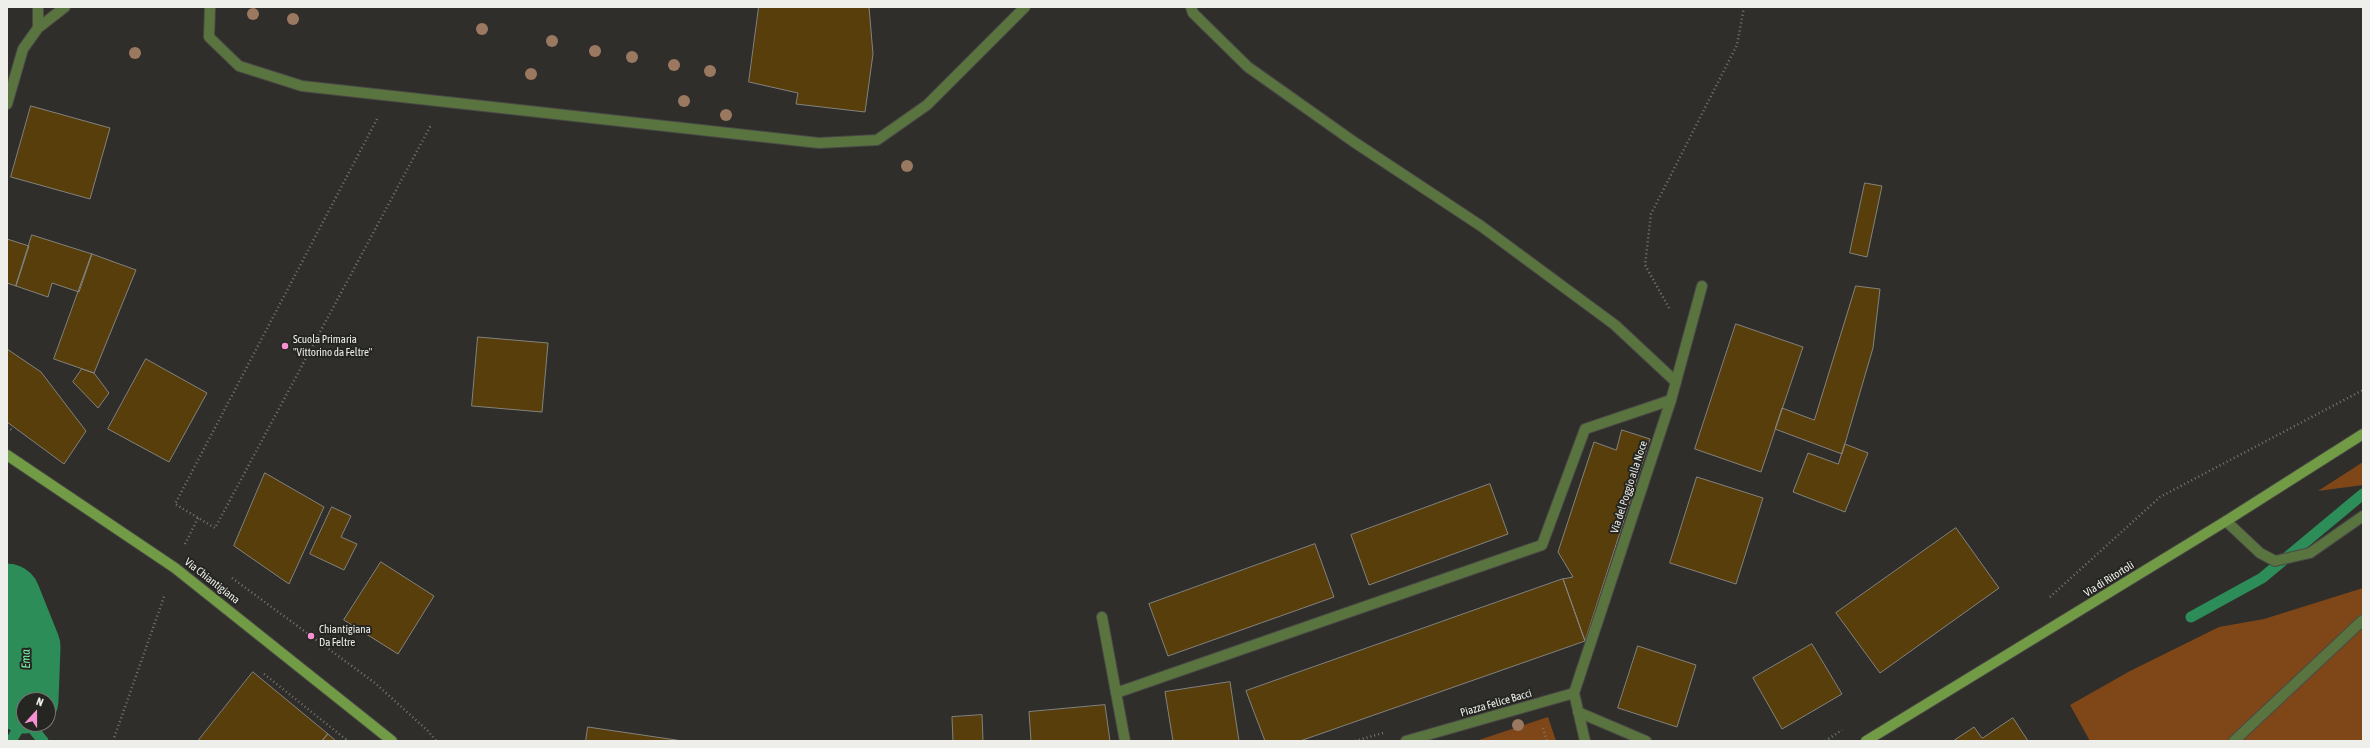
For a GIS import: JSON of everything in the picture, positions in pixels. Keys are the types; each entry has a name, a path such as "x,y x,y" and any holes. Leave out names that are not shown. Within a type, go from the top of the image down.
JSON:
{"street":[{"path":"38,7 38,28"},
{"path":"7,104 23,49 38,28 65,7"},
{"path":"210,7 209,38 239,66 302,86 818,142 877,140 926,105 1025,7"},
{"path":"1191,7 1193,13 1248,67 1354,142 1487,231 1614,325 1676,382"},
{"name":"Via del Poggio alla Noce","path":"1574,693 1671,400 1702,286"},
{"path":"1116,693 1542,545 1585,429 1671,400"},
{"name":"Via di Ritortoli","path":"1866,741 2226,521 2363,434"},
{"name":"Via Chiantigiana","path":"7,455 175,568 392,741"},
{"path":"2226,521 2260,553 2275,561 2310,553 2363,516"},
{"path":"1102,617 1125,741"},
{"path":"2234,741 2363,620"},
{"path":"1574,693 1585,741"},
{"name":"Piazza Felice Bacci","path":"1406,741 1574,693"},
{"path":"1578,712 1646,741"}],"path":[{"path":"1691,328 1667,306 1645,265 1651,214 1738,45 1744,7"},
{"path":"390,96 175,504 215,528 443,101"},
{"path":"2046,601 2160,497 2363,390"},
{"path":"185,544 198,518"},
{"path":"159,589 171,599"},
{"path":"113,741 165,594"},
{"path":"258,669 348,741"}],"shaded area":[{"path":"2363,462 2363,485 2318,491"},
{"path":"2363,588 2363,741 2090,741 2070,705 2130,671 2219,627 2264,619"},
{"path":"1548,717 1556,741 1476,741"}],"building":[{"path":"759,7 869,7 873,54 865,112 796,104 798,93 749,82"},
{"path":"31,106 110,128 90,199 11,177"},
{"path":"1865,183 1882,186 1867,257 1850,253"},
{"path":"32,235 92,254 79,292 52,283 48,297 16,286"},
{"path":"7,239 29,246 16,286 7,283"},
{"path":"92,254 136,270 94,373 54,359"},
{"path":"1856,286 1880,289 1873,348 1842,454 1775,429 1782,408 1814,420"},
{"path":"1736,324 1803,347 1761,472 1695,449"},
{"path":"478,337 548,343 542,412 472,406"},
{"path":"7,349 41,372 86,431 64,464 7,422"},
{"path":"146,359 207,393 169,462 108,429"},
{"path":"82,369 94,373 109,393 98,408 73,382"},
{"path":"1622,430 1650,439 1585,641 1563,579 1573,577 1558,552 1594,442 1616,450"},
{"path":"1845,444 1868,453 1845,512 1793,492 1808,453 1838,464"},
{"path":"265,473 324,507 289,584 234,546"},
{"path":"1697,477 1763,498 1736,584 1670,563"},
{"path":"1490,484 1508,534 1369,585 1351,535"},
{"path":"332,507 351,516 341,537 357,544 344,570 310,554"},
{"path":"1956,528 1999,588 1880,673 1836,613"},
{"path":"1315,544 1334,597 1168,656 1149,604"},
{"path":"381,562 434,596 398,654 344,620"},
{"path":"1563,579 1585,641 1300,741 1265,741 1246,691"},
{"path":"1812,644 1842,694 1782,729 1753,678"},
{"path":"1638,646 1696,665 1677,727 1618,708"},
{"path":"253,672 328,734 322,741 198,741"},
{"path":"1230,682 1239,741 1173,741 1165,692"},
{"path":"1105,705 1110,741 1031,741 1029,712"},
{"path":"982,715 983,741 953,741 952,717"},
{"path":"2013,718 2028,741 1953,741 1974,727 1982,738"},
{"path":"588,727 683,741 586,741"},
{"path":"328,734 336,741 322,741"}],"waterway":[{"path":"2191,617 2262,578 2363,494"},
{"name":"Ema","path":"7,597 27,647 25,692"},
{"path":"11,741 16,732"},
{"path":"36,732 43,741"}],"place":[{"name":"Scuola Primaria \"Vittorino da Feltre\"","path":"285,346"},
{"name":"Chiantigiana Da Feltre","path":"311,636"}]}
